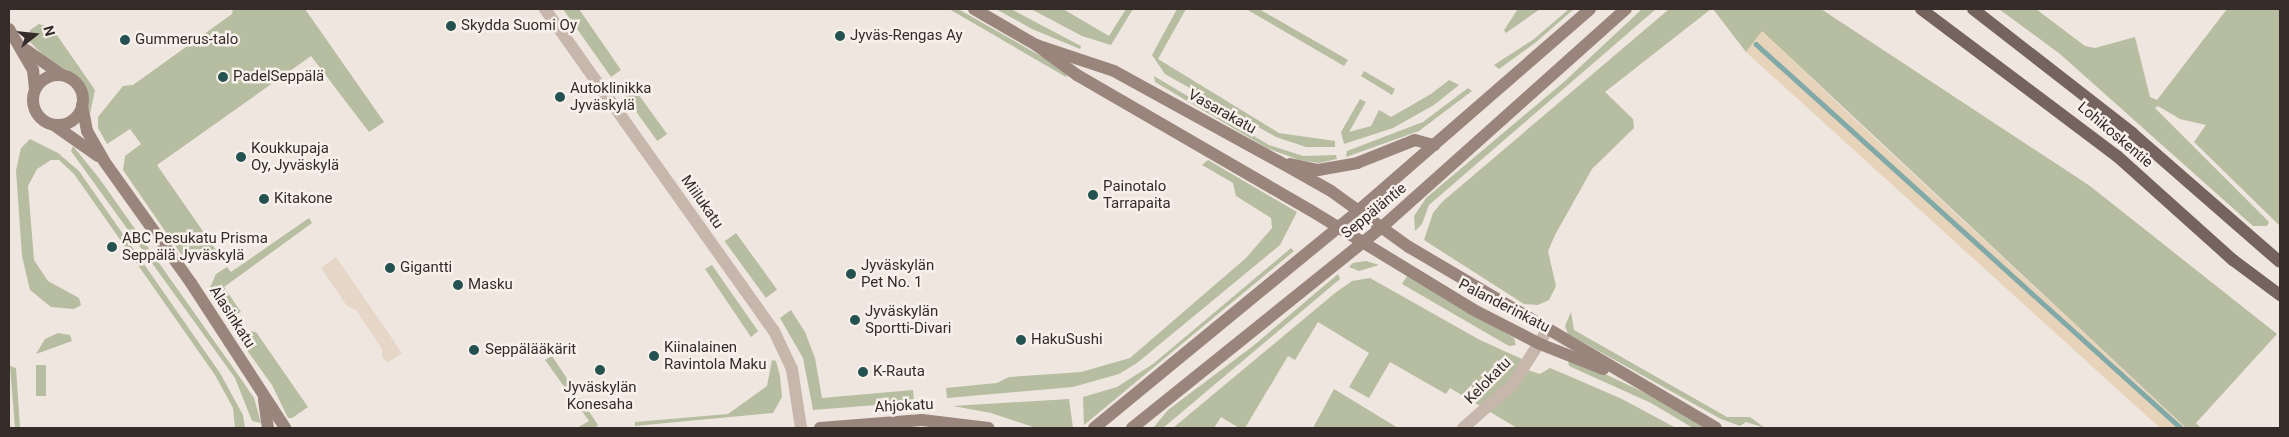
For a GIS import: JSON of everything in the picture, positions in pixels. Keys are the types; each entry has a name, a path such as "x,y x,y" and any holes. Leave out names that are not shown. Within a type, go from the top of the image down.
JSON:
{"main road":[{"name":"Lohikoskentie","path":"1921,9 2118,156 2233,260 2280,295"},
{"name":"Lohikoskentie","path":"1973,9 2132,133 2280,262"}],"street":[{"name":"Miilukatu","path":"545,9 774,331 792,369 801,428"},
{"name":"Vasarakatu","path":"974,9 1036,45 1077,75 1362,243"},
{"name":"Seppäläntie","path":"1094,428 1338,228 1590,9"},
{"name":"Seppäläntie","path":"1132,428 1382,227 1626,9"},
{"path":"9,29 33,70 35,89"},
{"path":"18,43 44,65 62,75 79,86 82,105 72,120 54,125 36,112 32,97 35,89 46,77 62,75"},
{"name":"Vasarakatu","path":"1036,45 1114,71 1278,161 1359,210 1382,227"},
{"name":"Alasinkatu","path":"82,105 87,131 104,161 192,283 285,428"},
{"name":"Alasinkatu","path":"54,125 104,161"},
{"path":"1278,161 1318,170 1357,163 1415,140 1434,145"},
{"name":"Palanderinkatu","path":"1382,227 1409,247 1716,428"},
{"name":"Palanderinkatu","path":"1362,243 1464,305 1540,344 1638,383"},
{"name":"Kelokatu","path":"1463,428 1513,384 1548,329"},
{"name":"Alasinkatu","path":"262,393 268,428"},
{"name":"Ahjokatu","path":"820,428 922,420 989,428"}],"green space":[{"name":"PadelSeppälä","path":"233,9 305,9 384,122 369,132 311,56 157,165 216,250 192,261 183,257 123,170 125,156 141,144 130,129 107,144 98,128 98,117 123,86 133,85 232,14"},
{"path":"563,9 579,9 621,70 611,77"},
{"path":"949,9 958,9 1069,72 1066,77"},
{"path":"996,9 1011,9 1081,46 1080,49 1032,29"},
{"path":"1031,9 1063,9 1109,36 1126,9 1133,9 1111,45 1082,36"},
{"path":"1177,9 1186,9 1158,59 1279,133 1335,141 1335,147 1306,147 1276,137 1165,74 1152,55"},
{"path":"1246,9 1259,9 1348,60 1344,66"},
{"path":"1518,9 1540,9 1506,33 1504,30"},
{"path":"1569,9 1574,9 1535,43 1499,69 1494,65 1534,39"},
{"path":"1642,9 1656,9 1429,205 1422,224 1415,231 1414,216 1426,198 1565,81"},
{"path":"1711,9 1605,92 1633,119 1634,128 1592,169 1555,235 1548,251 1556,286 1549,300 1538,305 1524,304 1424,240 1433,213 1442,202 1668,10"},
{"path":"1713,9 1821,9 2090,186 2277,334 2196,423 2201,428 2186,428 1763,32 1746,52"},
{"path":"1999,9 2036,9 2085,46 2095,48 2135,37 2150,97 2157,100 2227,9 2280,9 2280,226 2194,142 2206,125 2180,119 2158,106 2155,108 2269,222 2267,226 2253,226 2060,54"},
{"path":"39,24 52,28 95,90 90,114 85,87 79,78 51,63 30,42 30,30"},
{"path":"1364,71 1395,89 1392,95 1361,76"},
{"path":"1154,76 1269,145 1303,156 1336,155 1337,159 1319,163 1299,160 1267,148 1155,82"},
{"path":"1449,80 1459,85 1434,105 1393,128 1344,144 1341,132 1360,99 1366,102 1349,132 1371,126 1379,110 1391,117 1431,94"},
{"path":"633,87 667,134 657,141 623,94"},
{"path":"1468,88 1472,91 1419,131 1346,157 1347,151 1423,122"},
{"path":"30,139 58,153 79,171 220,373 243,415 245,428 235,428 233,408 215,375 74,174 59,160 51,160 37,169 28,186 34,260 48,281 79,298 81,305 74,309 51,307 30,290 22,256 16,170 21,148"},
{"path":"73,146 99,178 254,398 261,423 252,421 235,378 71,151"},
{"path":"1208,160 1297,212 1280,245 1137,363 1119,374 1073,387 947,398 946,388 997,383 1009,377 1081,372 1130,358 1246,258 1272,228 1271,218 1236,196 1233,183 1202,165"},
{"path":"309,218 312,223 224,287 241,312 228,318 222,313 209,290 216,274 227,267 231,272"},
{"path":"736,233 777,290 766,298 725,241"},
{"path":"1291,248 1294,251 1084,425 1083,397 1117,387 1153,364"},
{"path":"1366,261 1379,265 1359,271 1349,267 1353,263"},
{"path":"712,265 758,331 751,337 705,269"},
{"path":"1338,274 1340,279 1163,428 1153,428 1168,410 1253,346"},
{"path":"1407,276 1514,338 1516,345 1509,346 1402,284"},
{"path":"1370,278 1480,340 1522,359 1518,367 1540,374 1550,368 1622,399 1676,428 1517,428 1450,388 1446,394 1390,362 1369,398 1349,387 1369,353 1318,322 1295,360 1288,356 1245,428 1239,428 1221,417 1214,428 1173,428 1335,293 1352,281"},
{"path":"791,310 805,332 815,358 822,398 913,390 914,402 813,410 803,358 780,318"},
{"path":"1571,312 1574,330 1727,417 1750,417 1765,428 1746,422 1740,426 1721,419 1568,334 1565,326"},
{"path":"248,331 256,332 308,407 292,418 288,418 272,385 244,346 244,334"},
{"path":"58,333 70,335 72,341 36,354 45,339"},
{"path":"552,356 598,425 595,428 577,428 589,421 545,360"},
{"path":"772,360 776,361 782,397 773,413 635,426 635,422 728,414 767,386"},
{"path":"1568,360 1588,366 1658,399 1706,428 1693,428 1651,403 1569,366"},
{"path":"36,365 46,365 46,396 36,396"},
{"path":"10,366 16,368 20,428 15,428"},
{"path":"1334,389 1398,428 1313,428"},
{"path":"1069,399 1073,428 1036,428 991,413 953,406"}],"sand":[{"path":"1762,31 2186,428 2160,428 1746,52"}],"shaded area":[{"path":"336,257 402,353 387,363 382,356 382,349 356,310 347,306 321,268"}],"waterway":[{"path":"1756,44 2181,428"}],"place":[{"name":"Skydda Suomi Oy","path":"451,26"},
{"name":"Jyväs-Rengas Ay","path":"840,36"},
{"name":"Gummerus-talo","path":"125,40"},
{"name":"PadelSeppälä","path":"223,77"},
{"name":"Autoklinikka Jyväskylä","path":"560,97"},
{"name":"Koukkupaja Oy, Jyväskylä","path":"241,157"},
{"name":"Painotalo Tarrapaita","path":"1093,195"},
{"name":"Kitakone","path":"264,199"},
{"name":"ABC Pesukatu Prisma Seppälä Jyväskylä","path":"112,247"},
{"name":"Gigantti","path":"390,268"},
{"name":"Jyväskylän Pet No. 1","path":"851,274"},
{"name":"Masku","path":"458,285"},
{"name":"Jyväskylän Sportti-Divari","path":"855,320"},
{"name":"HakuSushi","path":"1021,340"},
{"name":"Seppälääkärit","path":"474,350"},
{"name":"Kiinalainen Ravintola Maku","path":"654,356"},
{"name":"Jyväskylän Konesaha","path":"600,370"},
{"name":"K-Rauta","path":"863,372"}]}
